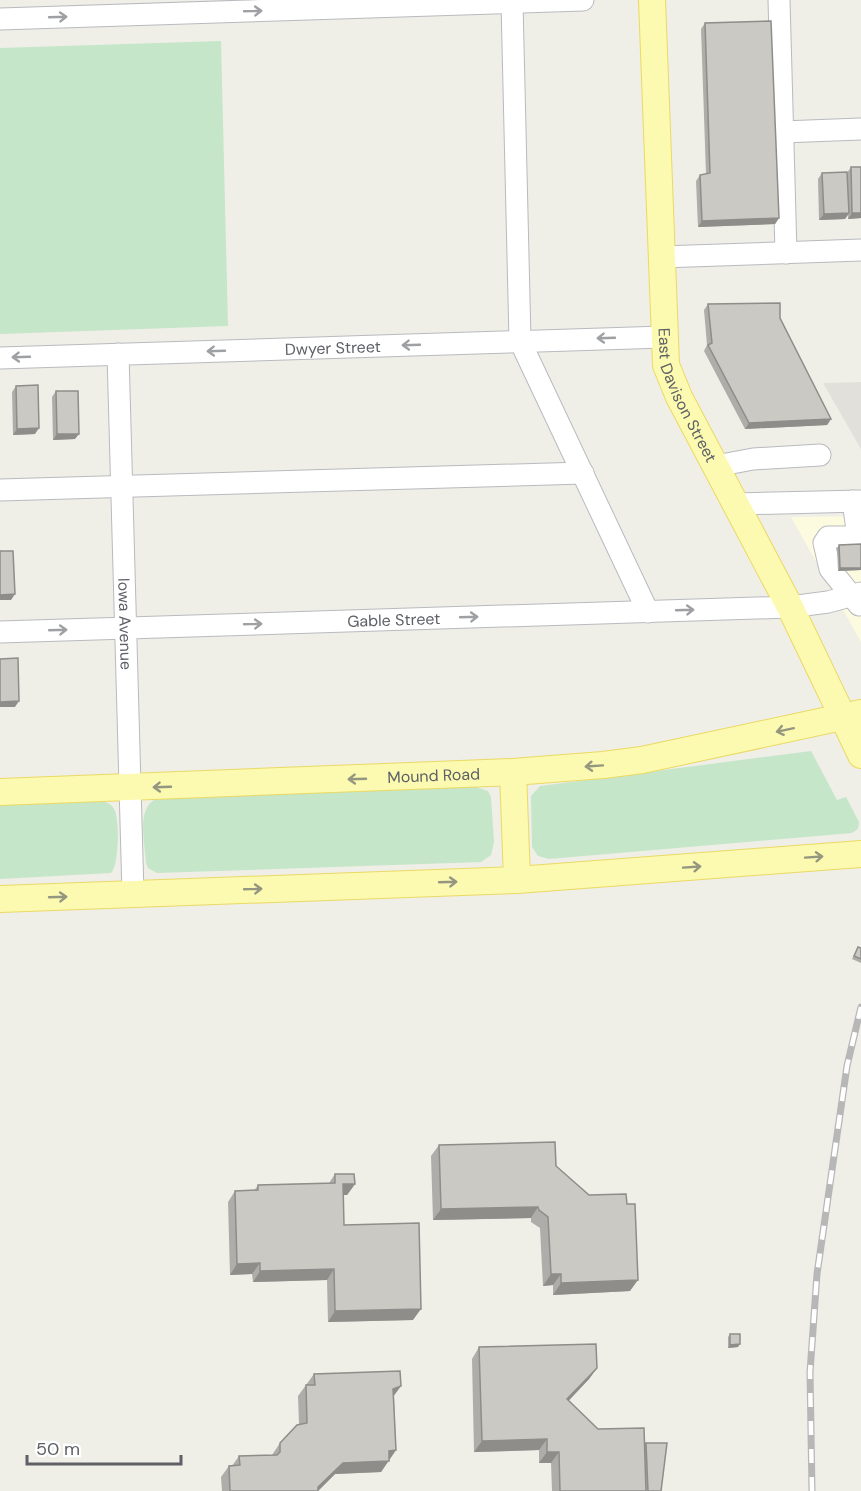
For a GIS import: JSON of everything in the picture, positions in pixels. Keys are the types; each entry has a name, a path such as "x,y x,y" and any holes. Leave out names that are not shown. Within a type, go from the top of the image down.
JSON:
{"main road":[{"name":"East Davison Street","path":"652,0 666,365 679,397 790,607 852,715 861,755"},
{"name":"Mound Road","path":"0,792 129,789 513,772 642,760 852,715"},
{"path":"513,772 517,880"},
{"path":"0,899 517,880 861,854"}],"street":[{"path":"0,19 108,8 583,0"},
{"path":"779,0 786,253"},
{"path":"512,2 520,341 648,612"},
{"path":"783,132 861,129"},
{"path":"661,257 861,250"},
{"name":"Dwyer Street","path":"0,358 664,337"},
{"name":"Iowa Avenue","path":"118,354 133,894"},
{"path":"716,466 753,459 820,455"},
{"path":"0,490 583,473"},
{"path":"736,504 857,501 859,537 828,537 824,543 830,569 858,599"},
{"name":"Gable Street","path":"0,632 790,607 858,599"}],"shaded area":[{"path":"861,382 861,449 823,383"},
{"path":"861,516 861,642 791,517"}],"green space":[{"path":"221,41 228,326 0,334 0,48"},
{"path":"811,751 837,800 846,797 859,822 858,829 852,833 549,859 538,856 532,847 531,796 540,786"},
{"path":"476,787 488,791 491,797 494,842 491,855 481,862 157,873 148,868 146,863 143,835 144,816 152,802 159,798"},
{"path":"98,801 109,804 116,814 117,852 111,873 0,879 0,805"}],"building":[{"path":"771,21 779,218 702,221 700,175 710,173 705,23"},
{"path":"851,167 861,167 861,213 852,213"},
{"path":"847,172 849,213 824,214 822,173"},
{"path":"780,303 780,318 831,419 749,423 708,345 712,343 708,304"},
{"path":"38,385 39,428 17,429 16,386"},
{"path":"56,391 78,391 79,434 57,434"},
{"path":"861,544 861,568 840,568 839,545"},
{"path":"0,551 13,551 15,594 0,595"},
{"path":"18,658 19,701 0,702 0,659"},
{"path":"858,947 861,948 861,959 854,956"},
{"path":"555,1142 556,1166 589,1195 626,1194 627,1204 635,1204 638,1280 561,1283 561,1274 551,1274 548,1217 538,1207 441,1209 439,1145"},
{"path":"335,1174 354,1174 355,1184 343,1184 344,1225 419,1223 421,1309 335,1311 334,1269 260,1271 260,1263 237,1264 235,1191 258,1190 258,1185 335,1183"},
{"path":"730,1334 740,1334 740,1344 730,1345"},
{"path":"596,1344 597,1368 567,1399 598,1429 644,1428 646,1491 560,1491 559,1452 547,1452 547,1439 482,1441 479,1347"},
{"path":"400,1371 401,1386 393,1389 396,1450 389,1451 389,1461 343,1463 318,1487 318,1491 230,1491 229,1466 240,1465 239,1456 277,1455 280,1452 280,1443 297,1425 307,1423 306,1385 315,1385 314,1374"},
{"path":"646,1443 667,1443 661,1491 648,1491"}],"railway":[{"path":"812,1491 810,1372 817,1274 847,1066 861,1007"}]}
